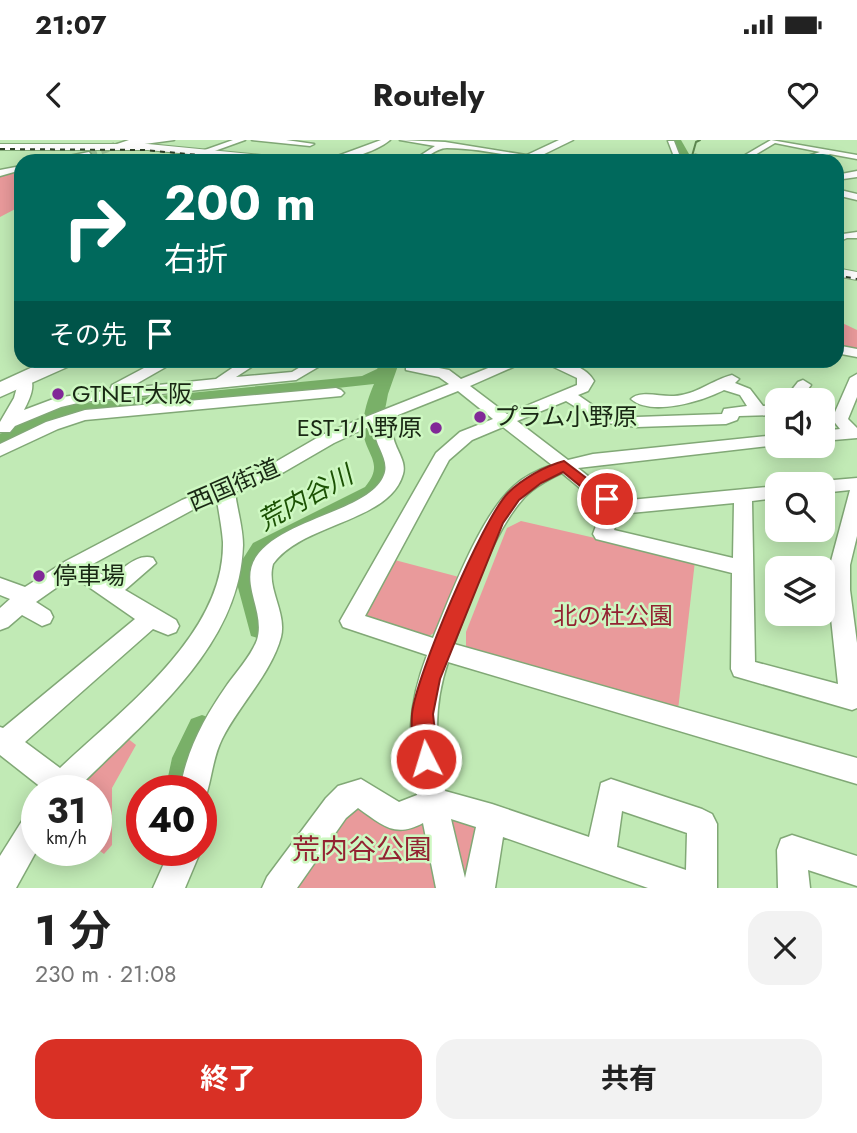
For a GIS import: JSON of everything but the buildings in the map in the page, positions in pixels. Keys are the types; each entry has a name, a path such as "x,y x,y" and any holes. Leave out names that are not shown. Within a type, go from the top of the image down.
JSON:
{"highway":[{"path":"536,154 568,140"},
{"path":"0,390 49,368"}],"main road":[{"path":"51,151 116,146 206,154"},
{"path":"0,150 80,148 208,154"},
{"path":"0,150 199,154"},
{"path":"0,150 179,154"},
{"path":"51,151 159,152"}],"street":[{"path":"116,146 129,142 170,140"},
{"path":"195,153 241,140"},
{"path":"256,140 314,142"},
{"path":"347,154 379,145 386,140"},
{"path":"404,140 449,142 507,150"},
{"path":"752,154 775,141 856,156"},
{"path":"283,154 314,142"},
{"path":"428,154 449,142 503,154"},
{"path":"671,143 676,152"},
{"path":"824,154 840,144"},
{"path":"51,151 87,154"},
{"path":"845,167 857,172"},
{"path":"107,393 155,368"},
{"path":"215,383 238,368"},
{"path":"5,427 56,403 107,393 296,376 310,368"},
{"path":"416,368 444,373 613,507 633,508 765,493"},
{"path":"444,373 450,368"},
{"name":"西国街道","path":"0,621 24,600 73,566 167,515 278,468 328,439 503,368"},
{"path":"565,368 583,375 586,381 583,388 466,436 442,457 351,621 441,650 857,771"},
{"path":"854,433 840,419 853,395 857,378"},
{"path":"5,427 26,386 25,379"},
{"path":"637,422 639,396 672,403 704,395 727,381 745,392 758,410"},
{"path":"0,451 34,432 63,420 85,415 336,393"},
{"path":"569,396 600,417 637,422 726,419 731,417 730,412 765,410"},
{"path":"197,775 200,753 271,633 271,613 259,582 261,566 270,552 284,542 375,499 387,488 396,470 395,459 381,438 380,426 375,420"},
{"path":"835,435 854,433"},
{"path":"452,888 426,759 423,714 430,679 441,650 496,522 514,496 536,480 564,466 593,459 765,441"},
{"path":"835,486 857,484"},
{"path":"70,775 185,664 208,632 227,581 233,544 225,489"},
{"path":"743,496 743,669 852,699 851,642 839,590 840,565 857,494"},
{"path":"613,507 603,534 743,568"},
{"path":"109,590 146,563"},
{"path":"42,775 2,741 160,622 73,566"},
{"path":"0,586 24,600 41,617"},
{"path":"278,888 348,796 361,793 394,816 405,817 437,811 449,804 692,888"},
{"path":"600,856 611,793 702,824 701,888"},
{"path":"479,888 492,818"},
{"path":"0,885 21,850"},
{"path":"794,888 792,850 857,871"},
{"path":"169,888 179,866"}],"green space":[{"path":"14,172 14,210 0,217 0,173"},
{"path":"844,324 857,330 857,349 844,346"},
{"name":"北の杜公園","path":"521,521 695,561 678,710 466,649 466,632 507,528"},
{"path":"391,559 459,577 436,632 425,638 364,619 361,612"},
{"path":"122,734 136,745 112,788 112,775 80,775"},
{"name":"荒内谷公園","path":"349,802 456,815 474,822 480,834 467,888 285,888"}],"waterway":[{"path":"677,140 684,154"},
{"path":"693,154 696,142 700,140"},
{"path":"0,442 49,417 77,410 365,381 388,368"},
{"name":"荒内谷川","path":"261,628 260,616 248,580 253,562 262,549 373,492 385,474 384,460 374,439 373,420 389,368"},
{"name":"荒内谷川","path":"185,775 188,758 202,729"}],"tunnel":[{"path":"89,154 115,146"}],"railway":[{"path":"0,149 144,150 188,154"},
{"path":"844,277 857,279"}],"place":[{"name":"GTNET大阪","path":"58,394"},
{"name":"プラム小野原","path":"480,417"},
{"name":"EST-1小野原","path":"436,428"},
{"name":"停車場","path":"39,576"}],"route":[{"path":"426,759 423,714 430,679 496,522 514,496 536,480 564,466 607,499"}]}
